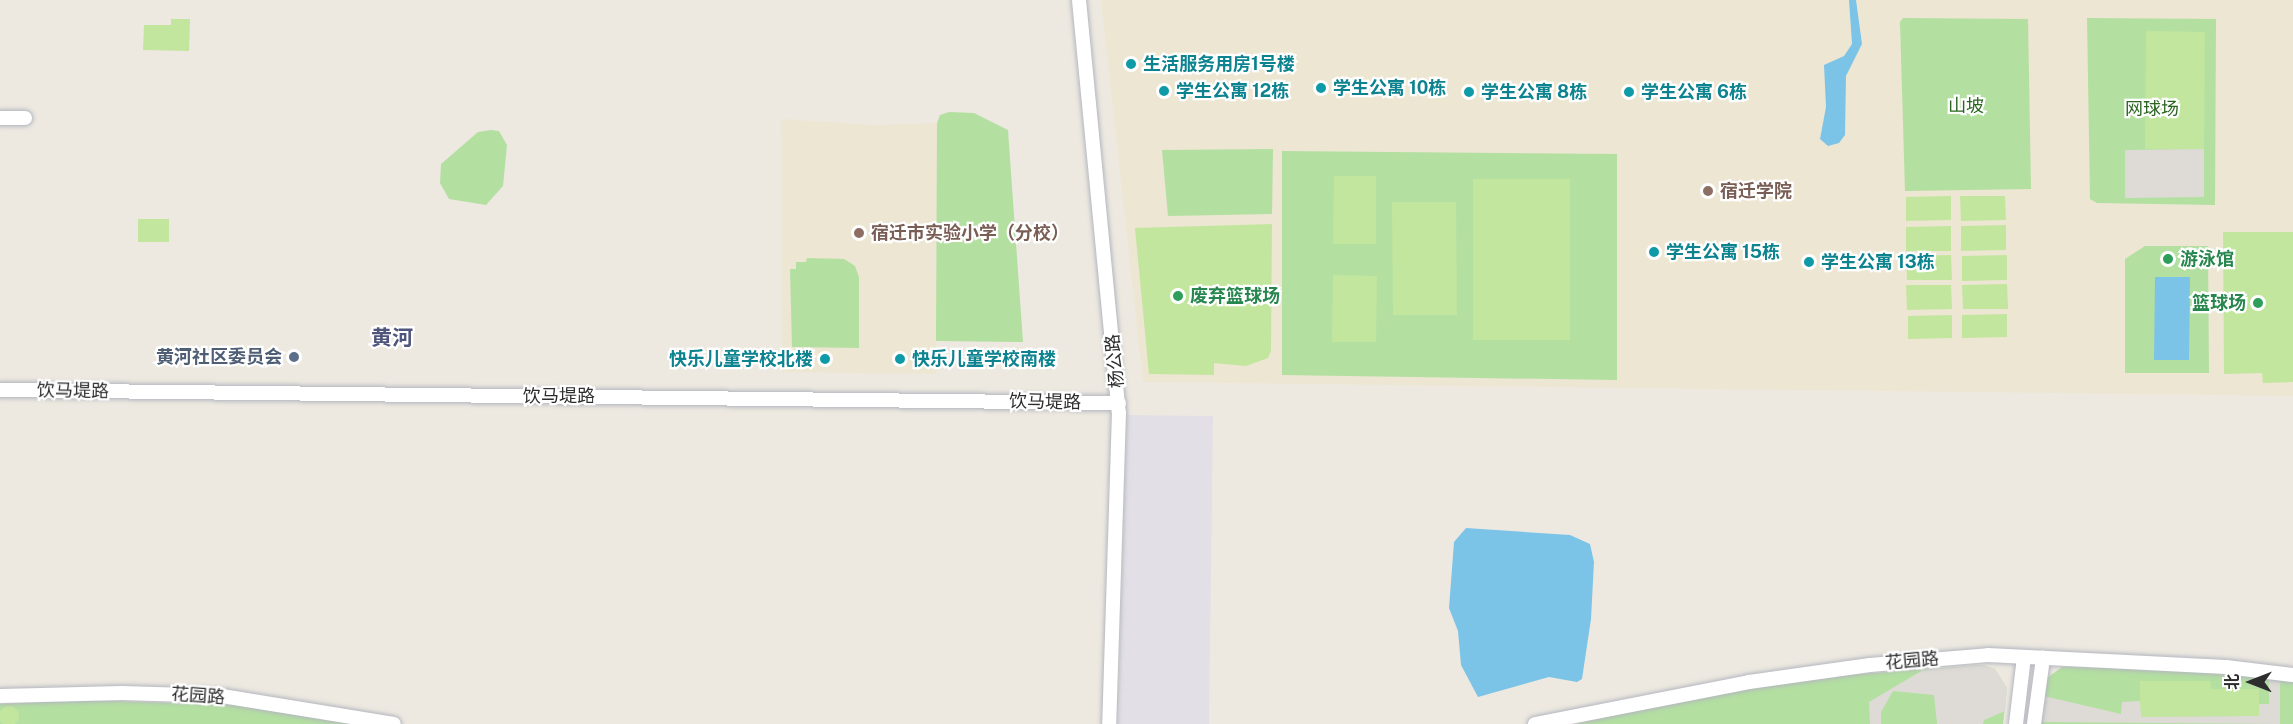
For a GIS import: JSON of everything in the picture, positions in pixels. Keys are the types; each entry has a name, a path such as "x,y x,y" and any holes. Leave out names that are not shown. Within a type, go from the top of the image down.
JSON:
{"street":[{"name":"杨公路","path":"1080,0 1119,403 1109,724"},
{"path":"0,118 25,118"},
{"name":"饮马堤路","path":"0,390 1119,403"},
{"path":"2016,724 2024,657"},
{"name":"花园路","path":"1535,724 1802,674 1947,658 2024,657 2226,667 2293,675"},
{"path":"2034,724 2043,658"},
{"name":"花园路","path":"0,696 122,693 222,696 394,724"}],"shaded area":[{"name":"宿迁学院","path":"1101,0 2293,0 2293,396 1143,382"},
{"name":"宿迁市实验小学（分校）","path":"781,119 874,125 937,123 936,374 782,372"},
{"path":"2204,149 2204,197 2125,198 2125,150"},
{"path":"1127,415 1213,416 1209,724 1118,724"},
{"path":"1983,665 1995,669 2007,688 2005,711 1984,720 1983,724 1937,724 1934,695 1893,691 1881,712 1881,724 1870,724 1869,702 1923,670"},
{"path":"2269,672 2280,673 2280,724 2041,722 2044,696 2121,714 2122,702 2140,701 2141,717 2259,716 2259,704 2269,704"}],"green space":[{"name":"山坡","path":"1903,18 2028,19 2031,189 1905,191 1900,22"},
{"name":"网球场","path":"2087,18 2216,19 2215,205 2097,203 2090,199"},
{"path":"171,19 190,19 189,51 143,50 144,25 171,25"},
{"path":"2146,31 2205,32 2204,149 2145,149"},
{"path":"949,112 974,113 1008,130 1023,342 936,341 937,123 940,115"},
{"path":"499,131 507,145 503,186 486,205 449,199 440,183 441,164 478,132"},
{"path":"1273,149 1272,214 1168,216 1162,150"},
{"path":"1282,151 1617,154 1617,380 1282,375"},
{"path":"1334,176 1376,176 1376,244 1333,244"},
{"path":"1473,179 1570,179 1570,340 1473,340"},
{"path":"1951,196 1951,220 1906,221 1906,197"},
{"path":"1960,196 2005,196 2006,220 1961,221"},
{"path":"1392,202 1456,202 1457,315 1393,315"},
{"path":"138,219 169,219 169,242 138,242"},
{"path":"1272,224 1271,351 1268,358 1246,366 1214,363 1214,375 1149,374 1135,228"},
{"path":"2006,225 2006,250 1961,251 1961,226"},
{"path":"1951,226 1951,251 1906,251 1906,227"},
{"name":"篮球场","path":"2223,232 2293,232 2293,382 2263,383 2262,373 2224,374"},
{"path":"2145,246 2208,246 2209,373 2125,373 2125,259"},
{"path":"1951,255 1952,280 1907,280 1906,256"},
{"path":"2007,255 2007,280 1962,281 1962,256"},
{"path":"807,258 844,259 855,266 859,277 859,348 792,347 790,269 796,269 796,262 806,262"},
{"path":"1333,275 1377,276 1376,342 1332,342"},
{"path":"2007,284 2008,309 1963,309 1962,285"},
{"path":"1906,285 1951,285 1952,309 1907,310"},
{"path":"2007,314 2007,337 1962,338 1962,315"},
{"path":"1952,315 1952,338 1908,339 1908,316"},
{"path":"1983,665 1995,669 2007,688 2003,724 1576,724 1693,697 1847,675"},
{"path":"2062,667 2149,668 2293,679 2293,724 2040,724 2047,678"},
{"path":"2140,681 2210,681 2211,689 2259,689 2259,716 2140,717"},
{"path":"84,700 235,705 351,724 0,724 0,704"},
{"path":"9,706 16,709 19,716 16,723 9,726 2,723 -1,716 2,709"}],"water":[{"path":"1849,0 1856,0 1862,44 1846,76 1845,135 1839,143 1828,146 1820,139 1826,107 1824,65 1844,56 1852,44"},
{"path":"2155,277 2190,277 2189,360 2154,360"},
{"path":"1466,528 1570,535 1590,544 1594,562 1591,619 1582,679 1577,682 1549,677 1478,697 1461,665 1458,631 1449,608 1454,542"}],"place":[{"name":"生活服务用房1号楼","path":"1131,64"},
{"name":"学生公寓 10栋","path":"1321,88"},
{"name":"学生公寓 12栋","path":"1164,91"},
{"name":"学生公寓 8栋","path":"1469,92"},
{"name":"学生公寓 6栋","path":"1629,92"},
{"name":"宿迁学院","path":"1708,191"},
{"name":"宿迁市实验小学（分校）","path":"859,233"},
{"name":"学生公寓 15栋","path":"1654,252"},
{"name":"游泳馆","path":"2168,259"},
{"name":"学生公寓 13栋","path":"1809,262"},
{"name":"废弃篮球场","path":"1178,296"},
{"name":"篮球场","path":"2258,303"},
{"name":"黄河社区委员会","path":"294,357"},
{"name":"快乐儿童学校北楼","path":"825,359"},
{"name":"快乐儿童学校南楼","path":"900,359"}],"district":[{"name":"黄河","path":"392,338"}]}
